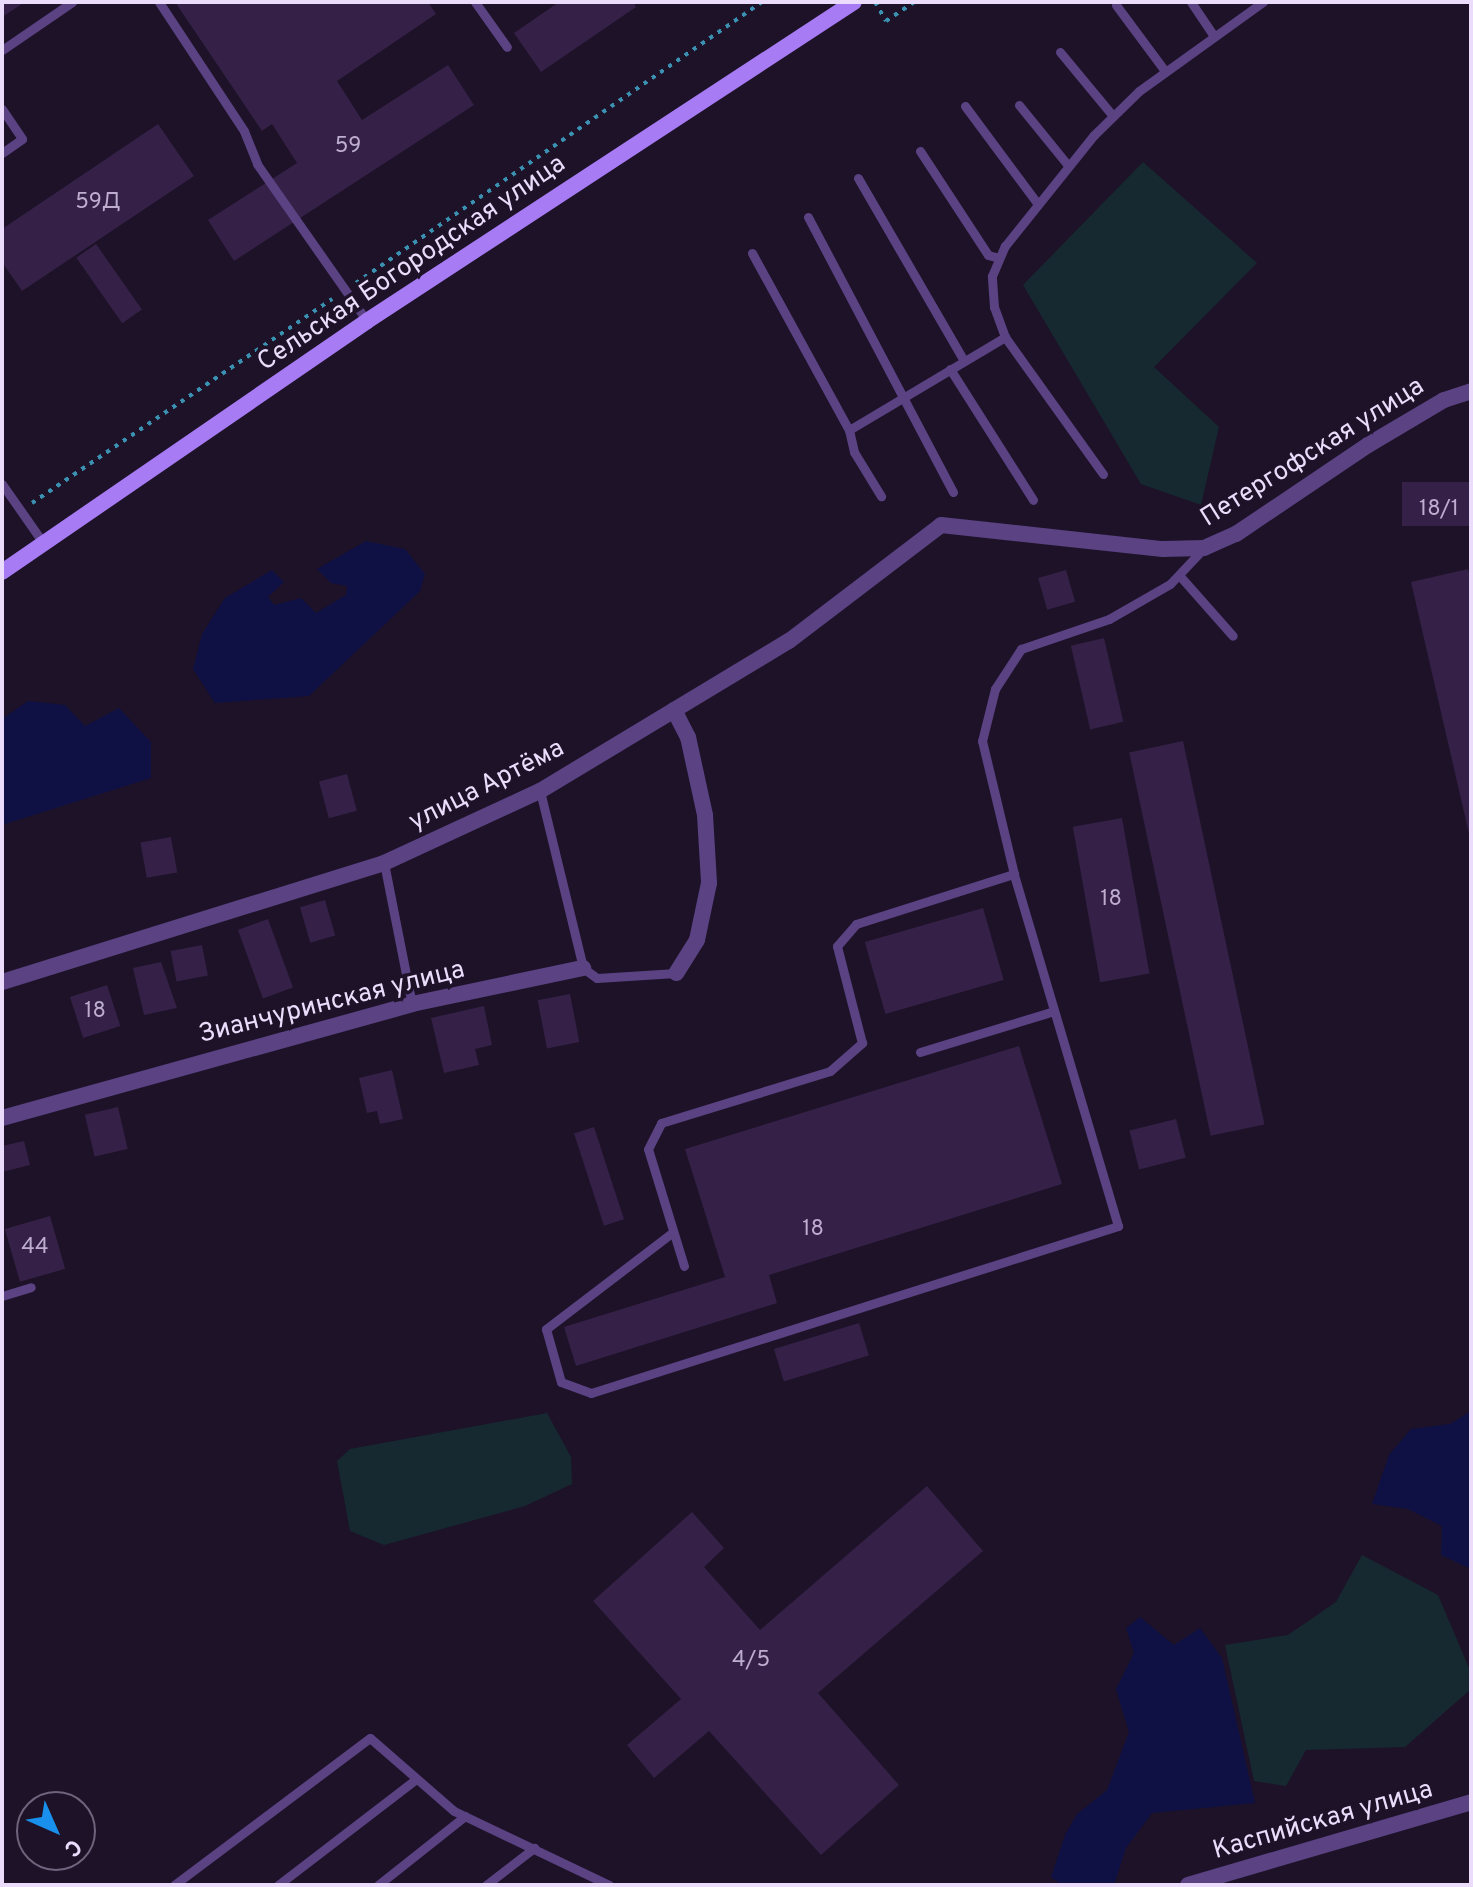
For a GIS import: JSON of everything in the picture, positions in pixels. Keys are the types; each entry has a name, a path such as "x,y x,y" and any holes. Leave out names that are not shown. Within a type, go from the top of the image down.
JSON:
{"main road":[{"name":"Сельская Богородская улица","path":"2,572 367,321 854,2"}],"street":[{"name":"Петергофская улица","path":"941,525 1163,549 1204,548 1236,534 1368,445 1444,400 1471,391"},
{"name":"улица Артёма","path":"2,982 384,863 540,791 789,641 941,525"},
{"path":"674,710 688,737 705,815 709,883 697,940 676,973"},
{"name":"Зианчуринская улица","path":"2,1118 412,1004 583,968"},
{"name":"Каспийская улица","path":"1188,1885 1471,1802"}],"lane":[{"path":"2,50 72,2"},
{"path":"159,2 244,131 257,164 367,321"},
{"path":"475,2 507,47"},
{"path":"1191,2 1213,35"},
{"path":"1103,474 1005,337 994,307 992,276 999,258 1037,203 1067,164 1113,116 1165,71 1263,2"},
{"path":"1116,5 1165,71"},
{"path":"1060,52 1113,116"},
{"path":"1019,105 1067,164"},
{"path":"965,106 1037,203"},
{"path":"2,109 22,139 2,153"},
{"path":"920,151 988,255 999,258"},
{"path":"858,178 964,361"},
{"path":"808,217 953,492"},
{"path":"752,253 849,430 854,452 881,496"},
{"path":"849,430 1005,337"},
{"path":"950,369 1033,500"},
{"path":"2,484 44,544"},
{"path":"673,1232 546,1329 561,1382 591,1393 1118,1226 1014,874 982,741 995,689 1021,649 1109,619 1179,575 1204,548"},
{"path":"1179,575 1233,636"},
{"path":"540,791 583,968"},
{"path":"384,863 412,1004"},
{"path":"684,1266 648,1149 661,1123 830,1071 862,1043 837,946 856,924 1014,874"},
{"name":"Зианчуринская улица","path":"583,968 597,978 676,973"},
{"path":"920,1052 1054,1011"},
{"path":"2,1296 31,1287"},
{"path":"174,1885 370,1738 415,1780 465,1816 609,1885"},
{"path":"278,1885 415,1780"},
{"path":"378,1885 465,1816"},
{"path":"486,1885 534,1848"},
{"path":"590,1885 599,1878"}],"path":[{"path":"21,510 762,2"},
{"path":"875,2 886,21 914,2"}],"shaded area":[{"path":"1143,162 1257,263 1154,367 1219,427 1201,505 1141,484 1023,285"},
{"path":"366,541 405,549 425,574 420,591 309,696 215,703 193,669 202,634 225,598 272,570 284,582 268,597 274,605 301,598 316,613 346,595 347,586 331,583 317,569"},
{"path":"28,701 65,705 85,726 119,708 151,742 151,778 2,825 2,719"},
{"path":"1471,1411 1471,1569 1441,1555 1442,1526 1408,1509 1372,1504 1389,1455 1411,1429 1450,1424"},
{"path":"547,1413 571,1457 572,1484 525,1506 384,1545 350,1531 337,1461 350,1449"},
{"path":"1362,1555 1438,1595 1471,1673 1471,1689 1405,1747 1306,1750 1286,1786 1254,1781 1225,1645 1288,1635 1336,1602"},
{"path":"1140,1617 1174,1645 1200,1628 1222,1658 1255,1803 1152,1813 1126,1848 1114,1885 1062,1885 1051,1877 1065,1835 1077,1814 1107,1790 1129,1732 1116,1689 1134,1653 1126,1628"}],"building":[{"path":"2,2 25,2 2,17"},
{"path":"175,2 428,2 436,14 337,81 362,120 448,65 474,105 234,261 208,220 297,163 272,124 262,131"},
{"path":"559,2 633,2 636,7 541,72 514,33"},
{"path":"158,124 194,176 22,291 2,262 2,229"},
{"path":"96,244 142,310 122,323 76,258"},
{"path":"1402,482 1471,482 1471,526 1402,526"},
{"path":"1468,569 1471,581 1470,838 1411,582"},
{"path":"1066,570 1075,602 1047,610 1038,578"},
{"path":"1104,638 1123,722 1090,729 1071,646"},
{"path":"1183,741 1265,1124 1211,1136 1129,752"},
{"path":"347,774 357,811 329,818 319,782"},
{"path":"1122,818 1149,974 1100,982 1073,827"},
{"path":"171,837 177,872 147,878 140,842"},
{"path":"325,900 335,936 310,943 300,907"},
{"path":"983,908 1004,980 885,1014 865,942"},
{"path":"268,919 293,988 263,999 238,930"},
{"path":"202,945 208,975 177,982 171,951"},
{"path":"161,962 177,1008 144,1015 133,968"},
{"path":"107,985 120,1026 83,1038 70,997"},
{"path":"570,994 579,1042 547,1048 538,1000"},
{"path":"484,1006 492,1045 475,1049 479,1065 444,1073 431,1018"},
{"path":"1019,1046 1062,1184 769,1275 777,1303 576,1366 564,1327 725,1277 685,1149"},
{"path":"392,1070 403,1119 380,1124 377,1111 367,1113 359,1078"},
{"path":"118,1107 128,1149 95,1157 85,1115"},
{"path":"1176,1119 1186,1158 1139,1169 1129,1131"},
{"path":"594,1127 624,1219 604,1226 574,1133"},
{"path":"24,1141 30,1165 2,1172 2,1146"},
{"path":"50,1216 65,1269 20,1282 5,1229"},
{"path":"859,1323 869,1356 784,1382 774,1349"},
{"path":"927,1486 983,1551 818,1693 899,1785 821,1855 709,1731 654,1778 627,1745 681,1699 593,1601 692,1512 724,1548 704,1567 760,1630"}]}
